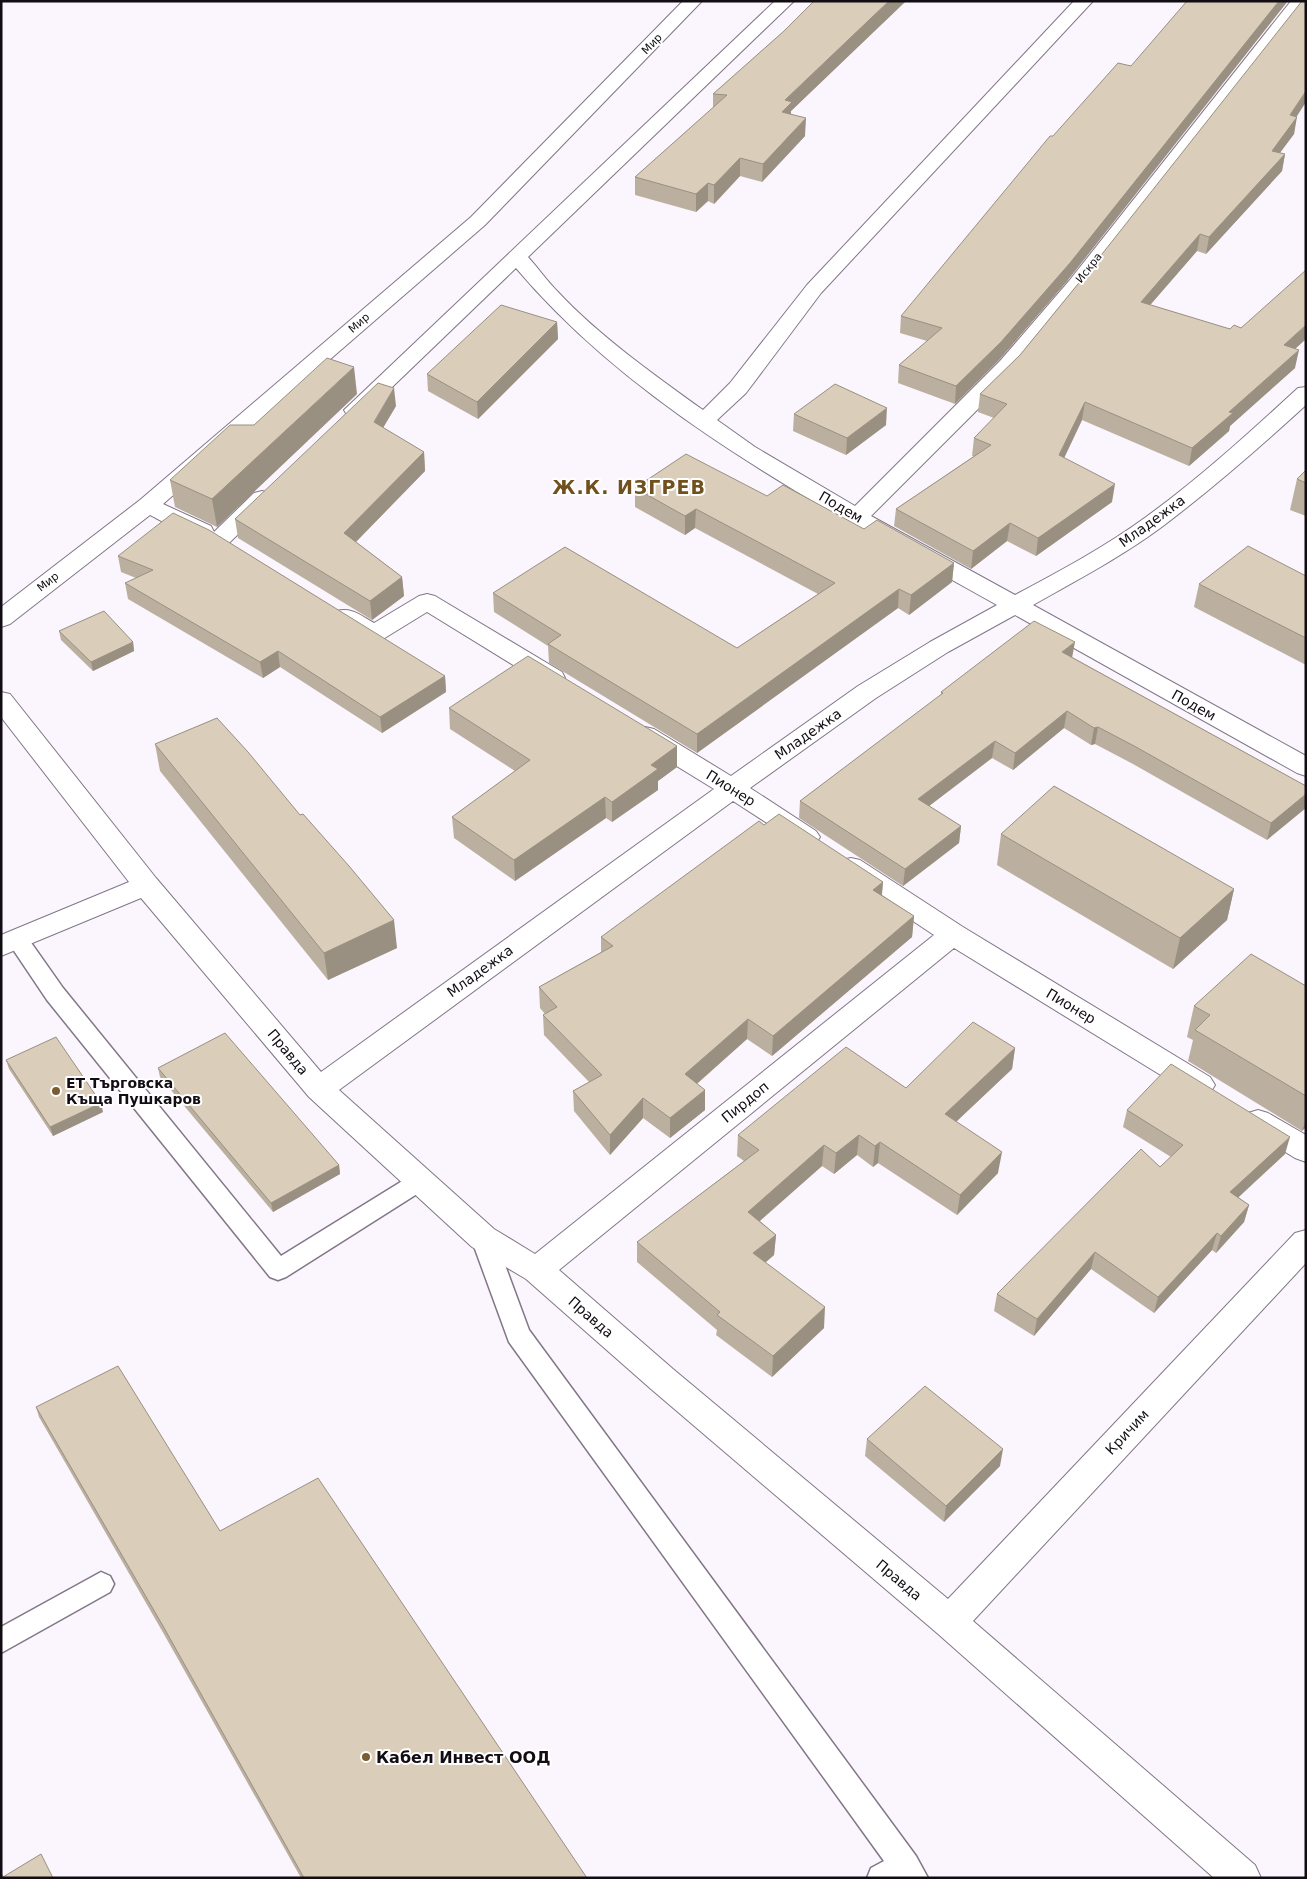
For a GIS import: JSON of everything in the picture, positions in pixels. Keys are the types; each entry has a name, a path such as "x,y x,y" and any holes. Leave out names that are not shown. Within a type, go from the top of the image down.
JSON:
{"street":[{"name":"Мир","path":"1,619 148,505 478,221 693,1"},
{"path":"344,421 785,1"},
{"path":"703,422 738,388 814,289 1084,1"},
{"name":"Искра","path":"857,517 1008,366 1082,277 1300,1"},
{"name":"Подем","path":"516,256 551,297 593,336 644,378 747,452 857,517 1306,767"},
{"name":"Младежка","path":"319,1089 867,692 939,646 1013,604 1086,566 1154,522 1229,463 1306,393"},
{"path":"148,505 228,544 274,487"},
{"path":"325,604 374,634 427,601 571,689"},
{"name":"Правда","path":"1,700 146,885 319,1089 484,1238 537,1270 662,1379 949,1622 1242,1878"},
{"name":"Пионер","path":"622,720 732,788 953,934 1306,1150"},
{"path":"9,942 146,885"},
{"name":"Пирдоп","path":"537,1270 953,934"},
{"name":"Кричим","path":"949,1622 1306,1242"}],"lane":[{"path":"9,942 56,994 278,1270 420,1181"},
{"path":"484,1238 518,1335 900,1874"},
{"path":"1,1641 101,1584"}],"building":[{"path":"814,1 889,1 785,100 792,102 782,112 806,118 763,164 740,158 714,185 708,183 696,194 635,177 727,95 713,94 784,31"},
{"path":"1187,1 1279,1 1070,263 1001,342 956,386 899,365 942,328 901,316 1050,136 1053,136 1118,63 1131,66"},
{"path":"1302,1 1306,1 1306,91 1290,115 1297,117 1272,151 1285,154 1209,237 1200,234 1141,302 1230,329 1234,325 1241,328 1306,270 1306,325 1284,345 1299,350 1229,412 1233,413 1192,448 1085,402 1059,455 1115,484 1038,538 1010,523 973,551 896,509 991,445 974,438 1007,404 980,394 1020,355"},
{"path":"501,305 557,322 477,402 427,374"},
{"path":"327,358 354,367 212,499 170,480 230,425 254,425"},
{"path":"378,383 394,388 374,422 424,452 344,533 402,577 370,601 235,519"},
{"path":"835,384 887,408 847,438 794,414"},
{"path":"686,454 767,496 783,485 864,529 877,520 954,563 911,595 899,589 697,734 548,644 561,635 493,593 565,547 737,648 835,583 696,509 685,516 635,488"},
{"path":"1306,470 1306,483 1297,479"},
{"path":"173,513 209,530 445,676 380,717 278,651 260,662 125,583 153,570 118,556"},
{"path":"1248,546 1306,576 1306,638 1199,584"},
{"path":"104,611 133,642 91,662 59,631"},
{"path":"1034,621 1075,642 1062,652 1306,786 1306,794 1271,823 1136,747 1098,727 1094,728 1067,711 1015,753 995,741 918,799 961,826 905,869 800,801 943,693 941,692"},
{"path":"528,656 677,746 651,765 658,769 612,802 605,797 514,860 452,817 530,760 449,708"},
{"path":"217,718 300,815 303,814 349,866 394,920 324,953 155,744"},
{"path":"1054,786 1234,889 1180,938 1001,834"},
{"path":"779,814 883,882 873,890 914,916 773,1036 748,1019 685,1074 705,1090 670,1118 643,1098 610,1135 573,1091 602,1075 543,1015 557,1007 539,987 613,946 601,937 759,821 764,825"},
{"path":"1251,954 1306,986 1306,1096 1195,1030 1210,1015 1194,1006"},
{"path":"973,1022 1015,1048 945,1114 1002,1152 960,1195 880,1142 875,1146 859,1135 836,1153 824,1145 748,1212 776,1235 753,1253 825,1307 773,1356 717,1315 720,1312 637,1242 759,1150 738,1135 846,1047 906,1088"},
{"name":"ЕТ Търговска Къща Пушкаров","path":"225,1033 339,1165 271,1203 158,1068"},
{"name":"ЕТ Търговска Къща Пушкаров","path":"56,1037 101,1103 50,1127 6,1060"},
{"path":"1171,1064 1290,1137 1230,1192 1249,1205 1221,1236 1217,1233 1158,1297 1095,1252 1037,1319 997,1294 1141,1149 1160,1167 1183,1145 1127,1110"},
{"name":"Кабел Инвест ООД","path":"118,1366 220,1531 318,1478 587,1878 304,1878 163,1626 36,1407"},
{"path":"925,1386 1003,1449 946,1506 867,1439"},
{"path":"41,1854 53,1878 1,1878 1,1873 3,1877"}],"place":[{"name":"ЕТ Търговска Къща Пушкаров","path":"56,1091"},
{"name":"Кабел Инвест ООД","path":"366,1757"}],"district":[{"name":"Ж.К. ИЗГРЕВ","path":"629,487"}]}
